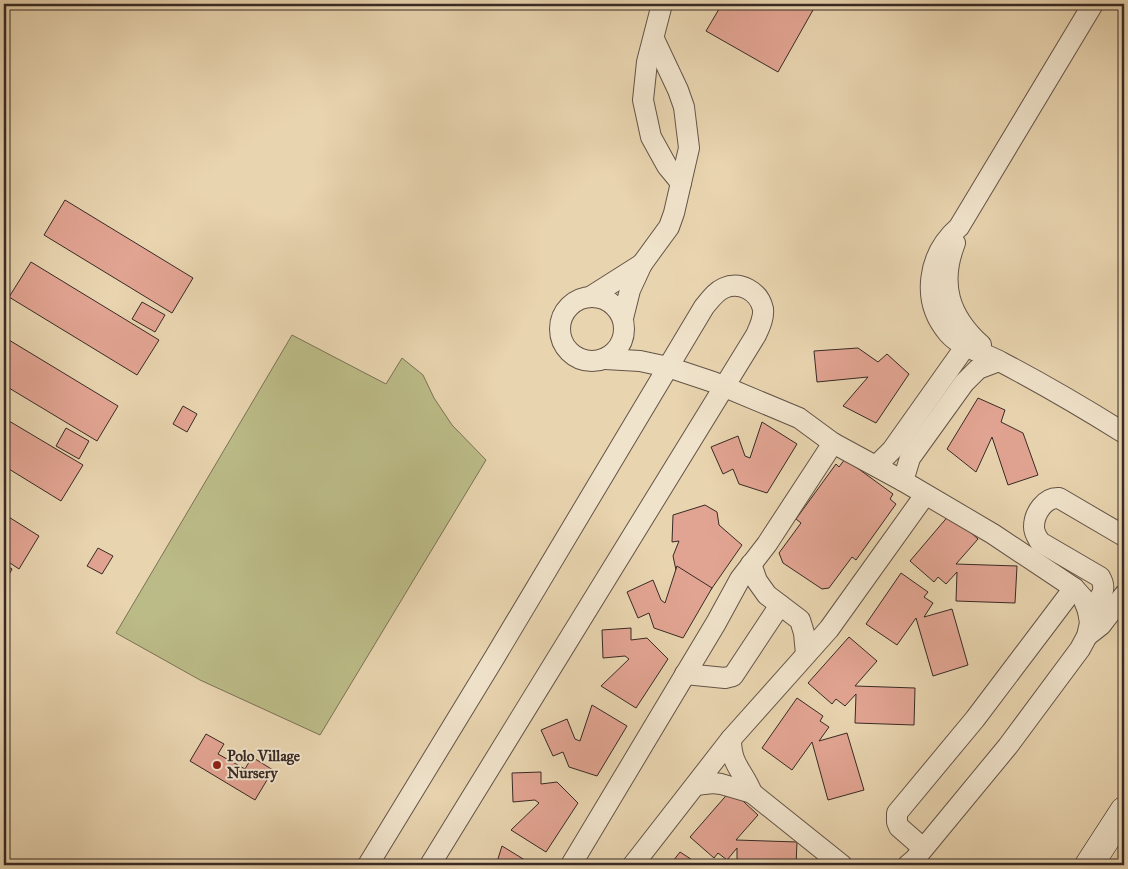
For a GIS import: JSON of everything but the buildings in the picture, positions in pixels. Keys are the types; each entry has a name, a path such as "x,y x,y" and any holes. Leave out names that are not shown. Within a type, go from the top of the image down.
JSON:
{"street":[{"path":"662,4 647,62 643,100 651,137 660,154 681,183"},
{"path":"1093,4 959,227 949,263 948,287 956,315 968,342 1124,433"},
{"path":"605,359 614,353 620,345 630,290 642,264 668,227 676,206 689,148 684,107 654,39"},
{"path":"590,297 642,264"},
{"path":"368,865 632,430 704,307 722,289 732,286 743,286 760,299 763,310 762,320 756,335 430,865"},
{"path":"668,367 623,327 617,309 610,302 600,298 590,297 581,299 571,305 564,314 560,324 560,335 565,347 577,357 592,362 605,359 640,361 668,367 723,386 798,418 833,443 903,481 1024,554 1074,588 1083,598 1090,623 1087,636 1080,649 1008,746 914,860 896,822 897,813 975,719 1074,588"},
{"path":"876,466 892,450 968,342"},
{"path":"903,481 910,458 970,375 978,369 999,361"},
{"path":"931,394 947,405"},
{"path":"572,865 740,579 767,544 833,443"},
{"path":"634,865 732,738 818,642 925,494"},
{"path":"1088,611 1102,595 1103,583 1100,577 1040,542 1036,536 1034,520 1047,500 1059,498 1124,536"},
{"path":"751,564 757,581 774,600 800,620 804,633 806,654"},
{"path":"731,595 745,592 774,600"},
{"path":"1087,636 1101,625 1124,595"},
{"path":"685,674 725,678 733,676 774,600"},
{"path":"800,620 838,615"},
{"path":"732,738 731,752 752,793"},
{"path":"696,785 721,784 752,793 842,865"},
{"path":"1089,865 1124,811"}],"green space":[{"path":"292,335 386,384 402,358 423,375 434,398 452,425 486,460 320,735 200,680 116,633"}],"place":[{"name":"Polo Village Nursery","path":"217,765"}]}
